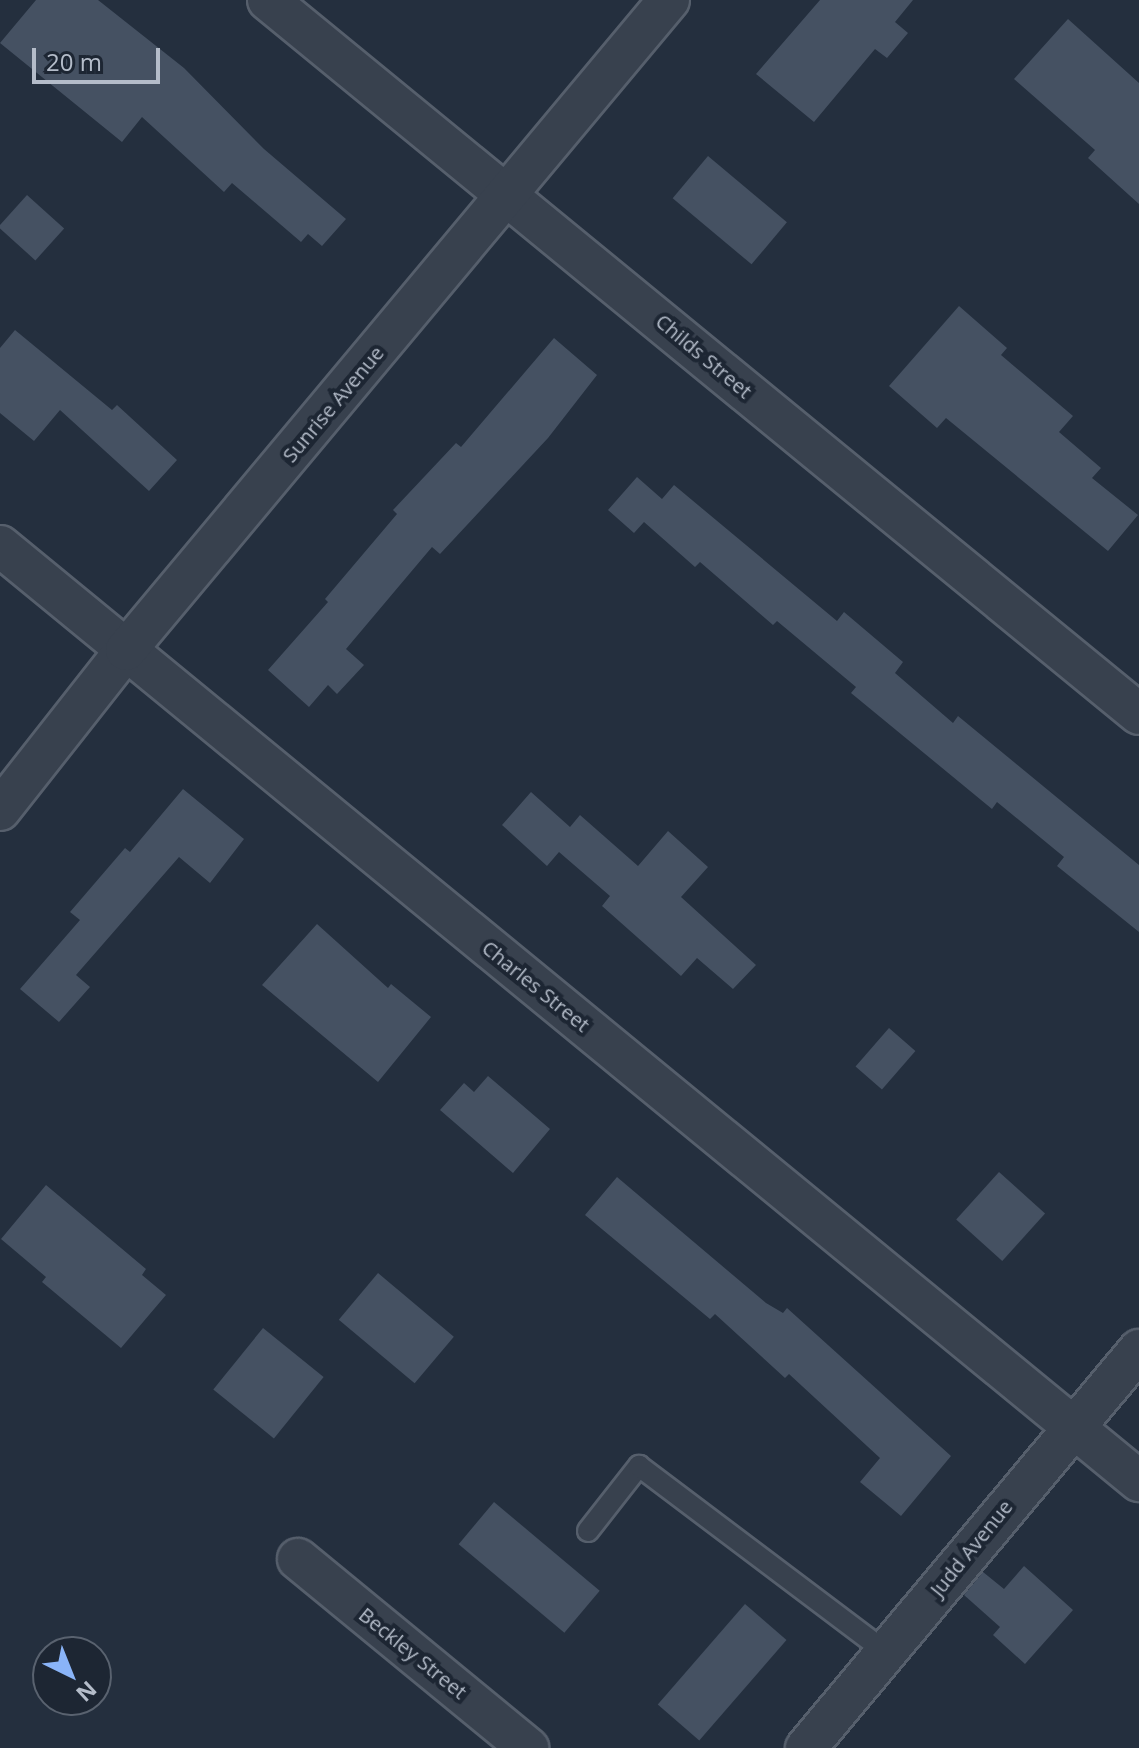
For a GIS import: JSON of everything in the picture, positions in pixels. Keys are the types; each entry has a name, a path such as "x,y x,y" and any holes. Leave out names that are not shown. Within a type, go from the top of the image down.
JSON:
{"street":[{"name":"Childs Street","path":"268,0 1139,714"},
{"name":"Sunrise Avenue","path":"0,810 126,650 669,0"},
{"name":"Charles Street","path":"0,546 1139,1481"},
{"name":"Judd Avenue","path":"806,1748 1072,1426 1139,1350"},
{"name":"Beckley Street","path":"298,1559 528,1748"}],"lane":[{"path":"588,1531 639,1466 886,1652"}],"building":[{"path":"36,0 98,0 184,68 264,149 346,219 322,246 308,234 301,242 232,183 224,192 142,117 122,142 0,43"},
{"path":"820,0 913,0 895,22 908,33 887,58 875,49 814,122 756,74"},
{"path":"1068,19 1139,83 1139,204 1088,158 1095,150 1014,79"},
{"path":"708,156 787,222 752,264 673,198"},
{"path":"27,195 64,228 35,260 0,229"},
{"path":"959,306 1007,348 1001,355 1073,416 1059,432 1101,468 1092,478 1138,515 1108,551 946,418 937,428 889,386"},
{"path":"15,330 112,410 117,405 177,460 149,491 60,410 34,441 0,413 0,348"},
{"path":"554,338 597,375 548,438 440,554 432,547 346,649 364,665 337,694 328,685 309,707 268,670 328,602 325,599 397,514 393,510 456,443 461,447"},
{"path":"637,477 662,499 674,485 837,621 844,612 903,662 895,673 953,723 958,716 1139,865 1139,932 1057,866 1064,857 997,802 992,809 851,693 856,687 777,621 773,625 700,562 695,567 644,522 634,533 608,510"},
{"path":"183,789 244,839 210,883 179,857 76,975 90,987 59,1022 20,989 80,920 70,912 125,848 130,852"},
{"path":"531,792 570,827 580,815 638,866 668,831 708,867 681,897 756,965 733,989 697,958 681,976 602,906 610,896 559,852 547,866 502,825"},
{"path":"317,924 388,988 391,984 431,1017 378,1082 262,985"},
{"path":"889,1028 915,1051 882,1089 856,1066"},
{"path":"488,1076 550,1129 513,1173 440,1110 464,1083 474,1092"},
{"path":"999,1172 1045,1213 1002,1261 956,1220"},
{"path":"617,1177 766,1303 783,1313 787,1308 951,1456 901,1516 860,1482 880,1458 789,1374 785,1378 715,1314 710,1319 585,1215"},
{"path":"46,1185 146,1269 142,1275 166,1295 121,1348 42,1282 46,1277 1,1239"},
{"path":"378,1273 454,1337 415,1383 339,1320"},
{"path":"263,1328 324,1377 274,1438 213,1389"},
{"path":"494,1502 600,1591 564,1633 459,1544"},
{"path":"1024,1566 1073,1610 1025,1664 993,1635 1000,1627 964,1595 983,1572 1004,1589"},
{"path":"745,1604 787,1640 699,1740 658,1704"}]}
